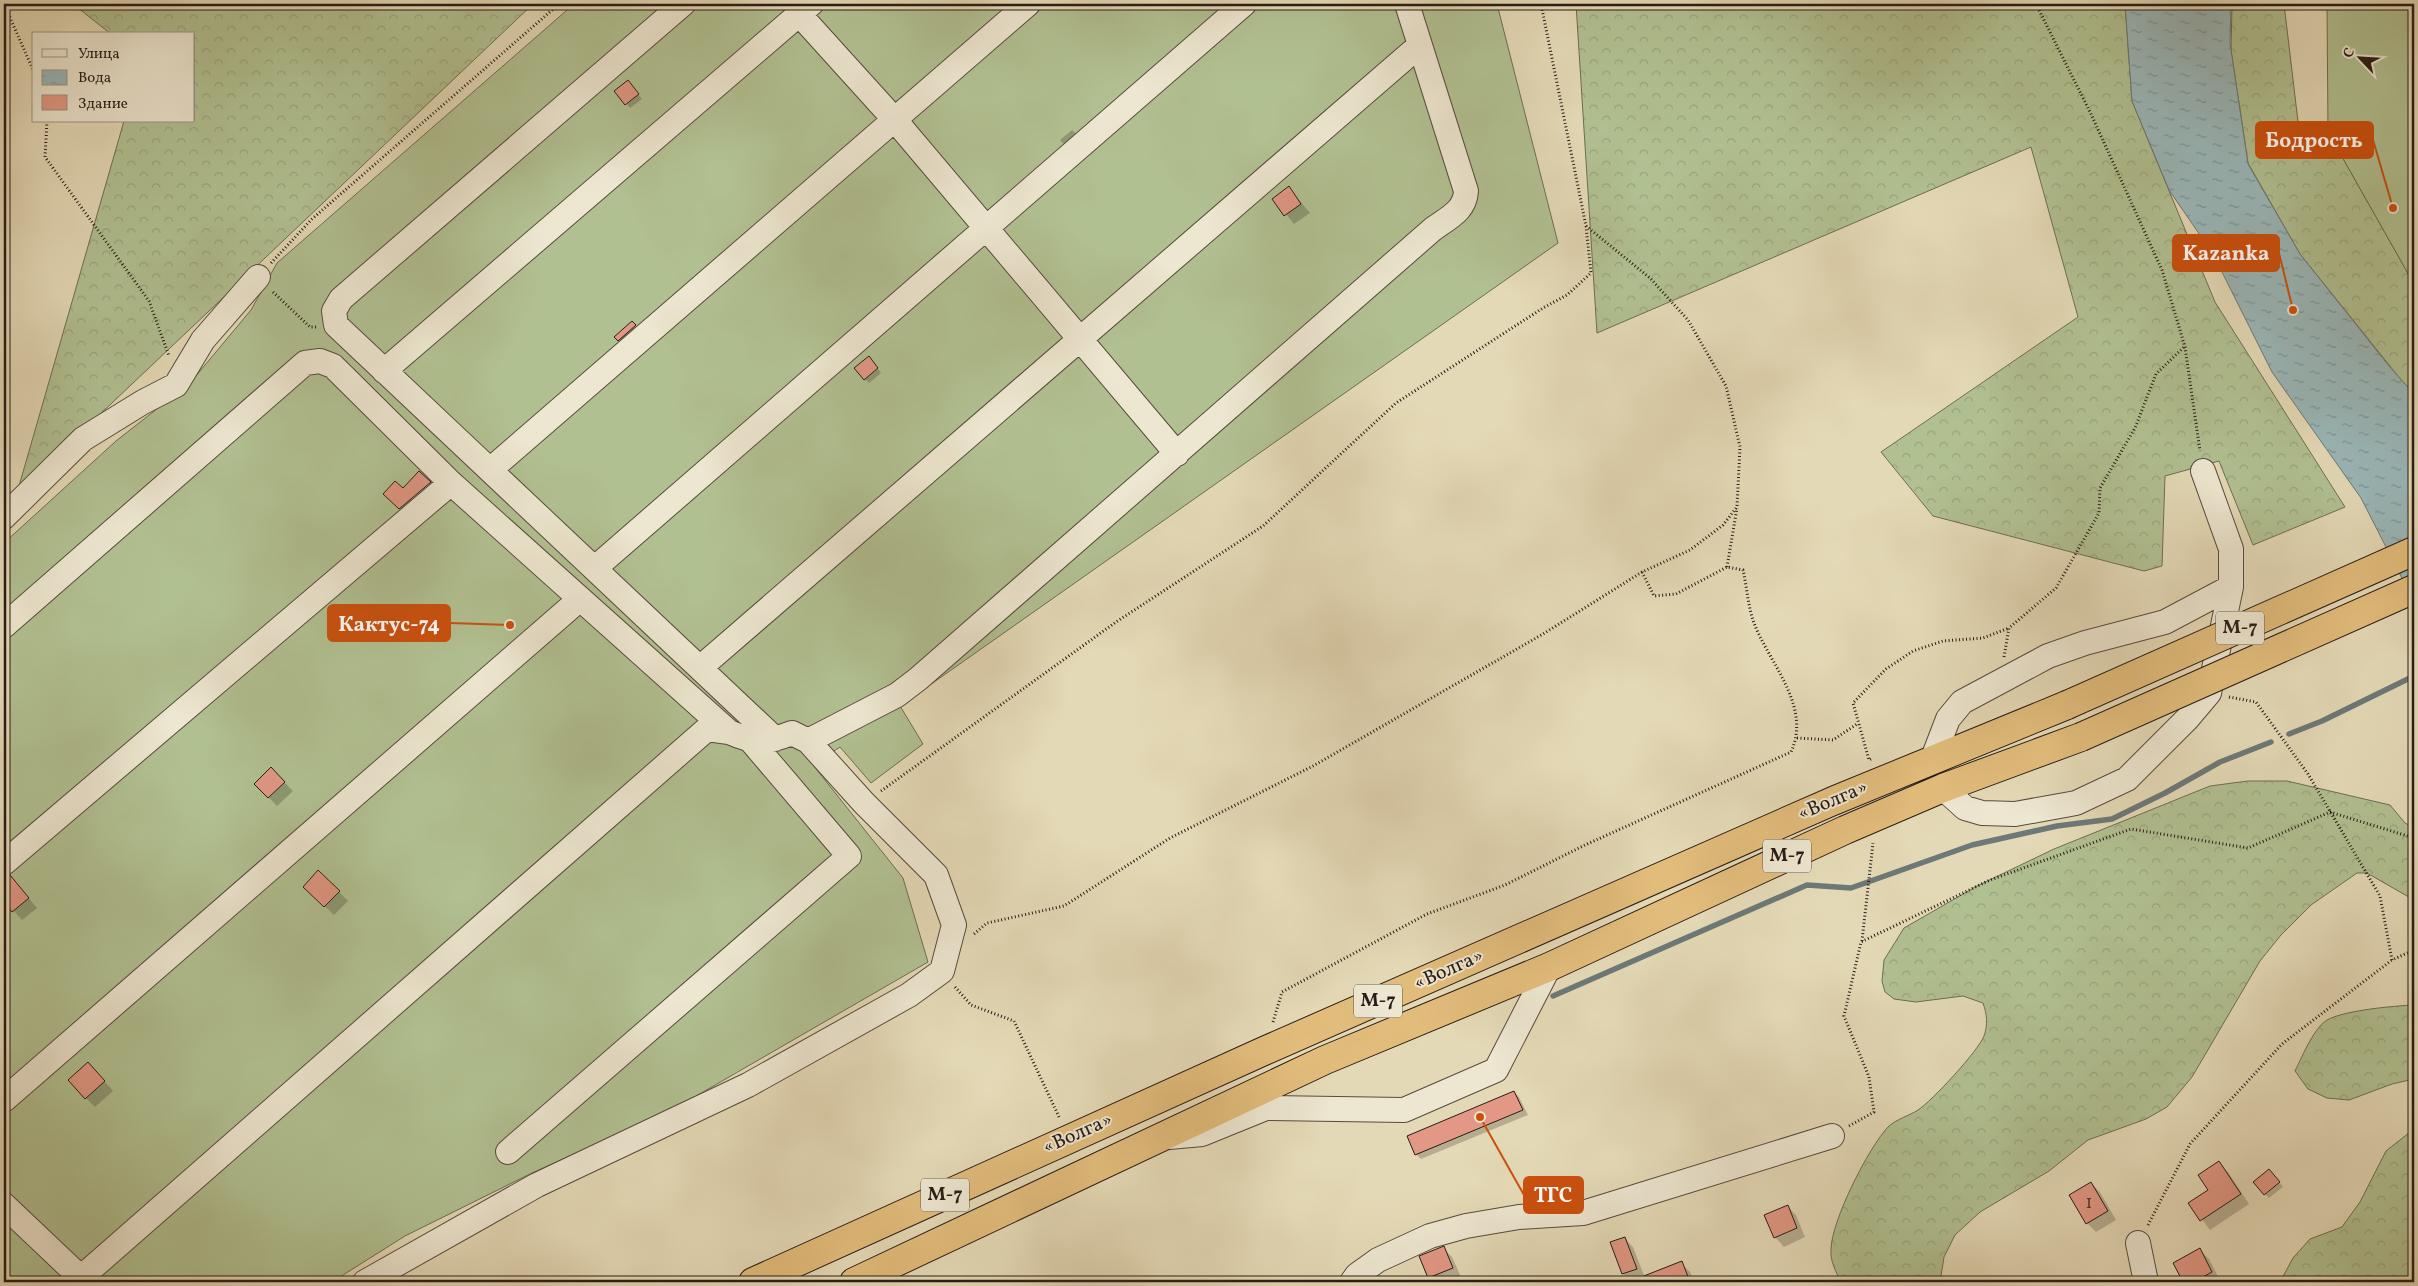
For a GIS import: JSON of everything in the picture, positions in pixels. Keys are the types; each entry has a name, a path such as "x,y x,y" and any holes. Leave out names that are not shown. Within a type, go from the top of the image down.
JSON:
{"highway":[{"name":"«Волга»","path":"753,1282 1264,1051 1933,758 2067,705 2414,551"},
{"name":"«Волга»","path":"854,1282 1325,1060 1549,968 1876,816 1943,788 2081,737 2414,589"}],"street":[{"path":"683,4 341,299 334,311 336,326 701,667 775,739"},
{"path":"490,470 1028,4"},
{"path":"595,568 985,227 1244,4"},
{"path":"808,741 896,695 1177,454 1432,229 1461,209 1466,201 1466,191 1407,4"},
{"path":"384,371 805,9 894,119 1177,454"},
{"path":"701,667 1420,45"},
{"path":"4,517 82,439 143,402 176,385 203,340 258,278"},
{"path":"4,626 305,363 320,361 333,366 451,483 729,732"},
{"path":"1943,788 1965,808 1982,813 2015,814 2076,803 2127,779 2164,744 2209,693 2231,587 2231,549 2203,471"},
{"path":"4,864 451,483"},
{"path":"1933,758 1948,720 1962,702 2000,680 2048,656 2085,643 2165,622 2231,587"},
{"path":"4,1100 580,600"},
{"path":"4,1205 79,1280 707,729 729,732 752,742 849,856 508,1152"},
{"path":"365,1282 537,1185 748,1085 908,996 944,964 954,925 936,874 864,803 808,741 792,733 775,739 752,742"},
{"path":"1163,1138 1202,1134 1266,1108 1404,1110 1496,1070 1549,968"},
{"path":"1352,1282 1357,1275 1378,1260 1430,1236 1466,1226 1519,1217 1583,1213 1832,1136"},
{"path":"2138,1243 2146,1282"}],"path":[{"path":"4,4 32,67"},
{"path":"336,326 310,328 258,278 312,219 559,4"},
{"path":"864,803 1116,622 1263,526 1396,403 1542,308 1568,295 1591,273 1586,226 1541,4"},
{"path":"2036,4 2091,114 2162,270 2185,347 2203,471"},
{"path":"47,122 45,157 149,301 170,360 176,385"},
{"path":"1586,226 1650,278 1688,320 1726,386 1740,447 1737,507 1727,566"},
{"path":"1878,757 1869,760 1857,724 1853,704 1886,669 1912,651 1943,641 1982,638 2009,628 2056,588 2099,513 2100,488 2135,428 2156,374 2185,347"},
{"path":"1070,1138 1014,1021 971,1005 944,964 987,923 1064,906 1170,838 1313,766 1543,634 1642,572 1690,550 1723,525 1737,507"},
{"path":"1264,1051 1282,992 1427,914 1505,885 1584,845 1791,752 1797,738 1792,695 1754,623 1743,570 1727,566 1676,594 1654,596 1642,572"},
{"path":"2000,680 2009,628"},
{"path":"2209,693 2256,702 2308,774 2380,896 2392,960"},
{"path":"1797,738 1833,740 1857,724"},
{"path":"1862,942 1990,880 2131,829 2248,848 2330,812 2414,838"},
{"path":"1832,1136 1874,1112 1868,1077 1844,1016 1862,942 1876,816"},
{"path":"2138,1243 2190,1144 2282,1044 2392,960 2414,950"}],"green space":[{"path":"73,4 533,4 17,493 124,122 195,122 195,32 108,32"},
{"path":"574,4 1497,4 1558,243 900,706 923,744 871,783 840,747 813,765 903,878 928,962 672,1110 532,1173 405,1236 332,1282 4,1282 4,543 116,441 190,383 251,310 277,263"},
{"path":"1576,4 2125,4 2132,101 2215,302 2345,507 2253,545 2219,461 2165,476 2162,566 2144,571 1933,516 1881,452 2078,317 2031,147 1597,333"},
{"path":"2232,4 2284,4 2299,130 2328,132 2414,284 2414,396 2300,254 2248,163 2231,50"},
{"path":"2327,4 2414,4 2414,284 2328,132"},
{"path":"2248,781 2287,781 2390,805 2405,823 2414,828 2414,900 2367,873 2357,873 2311,905 2281,935 2260,961 2192,1077 2167,1107 2146,1119 2088,1140 2049,1171 1980,1212 1955,1235 1944,1257 1940,1282 1841,1282 1831,1258 1833,1237 1837,1221 1852,1185 1871,1151 1888,1127 1924,1105 1954,1075 1980,1043 1986,1028 1986,1015 1983,1003 1963,996 1916,1002 1894,999 1885,992 1882,981 1884,960 1904,928 1977,886 2054,849 2210,786"},
{"path":"2414,1005 2414,1079 2392,1084 2349,1100 2327,1098 2308,1089 2295,1071 2314,1034 2329,1019 2383,1007"},
{"path":"2414,1129 2414,1282 2280,1282 2293,1258 2310,1239 2342,1227 2360,1202 2386,1151"}],"water":[{"path":"2125,4 2231,4 2230,43 2248,164 2300,254 2389,366 2414,394 2414,602 2361,498 2272,372 2213,254 2169,190 2132,101"}],"building":[{"path":"628,80 639,94 625,105 614,91"},
{"path":"1289,186 1301,204 1284,216 1272,199"},
{"path":"632,321 636,325 618,341 614,337"},
{"path":"869,356 878,368 864,380 854,368"},
{"path":"419,471 431,482 399,509 383,494 395,481 403,488"},
{"path":"271,767 285,782 268,798 254,784"},
{"path":"318,870 340,891 324,907 303,887"},
{"path":"10,875 29,898 12,912 4,902 4,876"},
{"path":"88,1062 105,1081 85,1099 68,1080"},
{"path":"1514,1091 1523,1110 1415,1155 1407,1136"},
{"path":"2219,1161 2241,1194 2200,1221 2188,1203 2208,1190 2198,1175"},
{"path":"2269,1169 2280,1182 2264,1195 2253,1182"},
{"path":"2091,1182 2108,1211 2086,1224 2069,1195"},
{"path":"1788,1205 1797,1228 1774,1238 1764,1215"},
{"path":"1625,1237 1637,1269 1622,1274 1610,1242"},
{"path":"1444,1246 1453,1268 1428,1278 1419,1256"},
{"path":"2200,1248 2212,1272 2194,1282 2183,1282 2173,1263"},
{"path":"1682,1261 1690,1282 1631,1282 1631,1281"}],"waterway":[{"path":"2289,734 2322,721 2414,676"},
{"path":"1553,996 1807,885 1851,888 1972,845 2057,826 2112,819 2165,793 2220,762 2271,742"}],"place":[{"name":"Бодрость","path":"2393,208"},
{"name":"Kazanka","path":"2293,310"},
{"name":"Кактус-74","path":"510,625"},
{"name":"ТГС","path":"1480,1117"}]}
